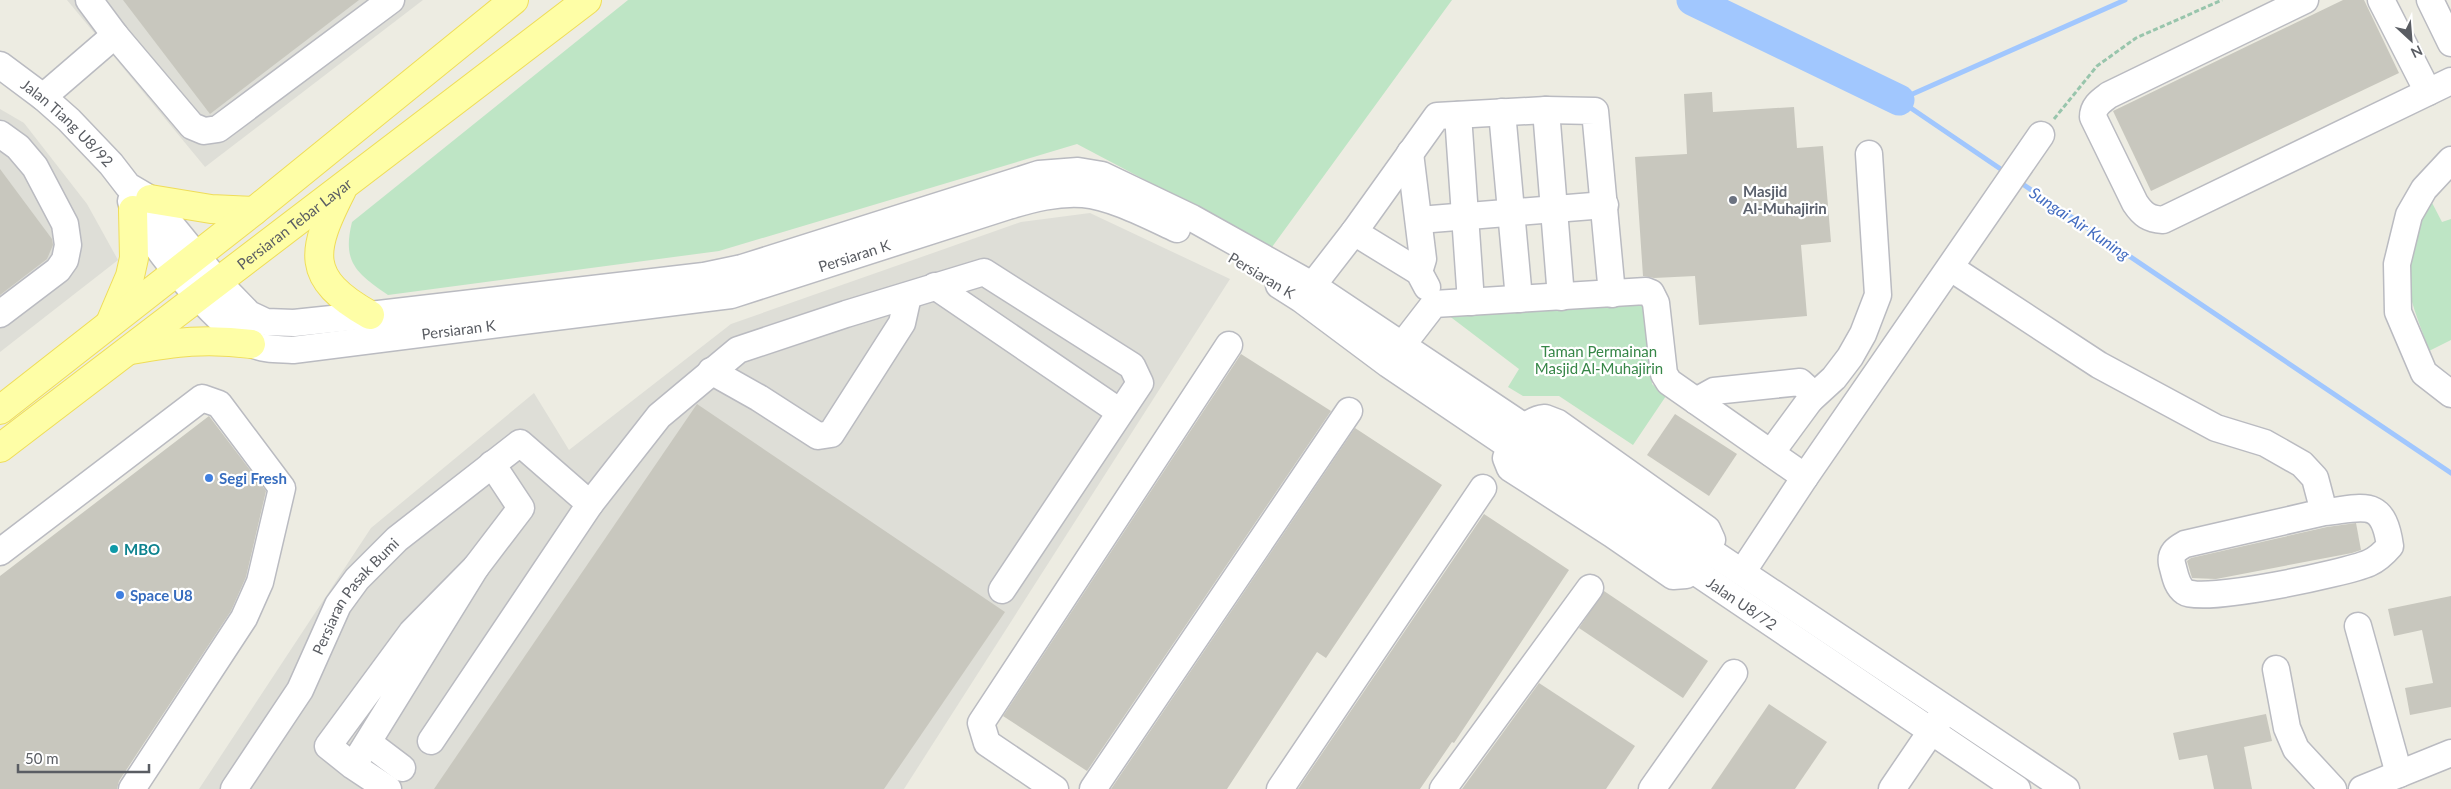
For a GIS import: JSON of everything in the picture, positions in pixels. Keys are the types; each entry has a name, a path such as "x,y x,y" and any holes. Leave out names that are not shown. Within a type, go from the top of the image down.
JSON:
{"main road":[{"path":"0,410 188,264 514,0"},
{"name":"Persiaran Tebar Layar","path":"0,448 587,0"},
{"path":"345,184 325,224 319,249 320,266 329,286 345,302 370,315"},
{"path":"108,327 123,295 132,267 137,198 210,209 254,211"},
{"path":"126,351 180,341 224,340 251,344"}],"street":[{"path":"89,0 115,35 192,126 204,131 218,129 391,0"},
{"path":"2305,0 2117,92 2099,103 2093,111 2092,117 2142,214 2152,220 2163,220 2440,86 2381,0"},
{"path":"2430,0 2451,43"},
{"path":"43,97 115,35"},
{"name":"Jalan Tiang U8/92","path":"3,73 43,97 93,145 208,288"},
{"path":"1546,110 1561,297"},
{"path":"1307,292 1354,232 1437,116 1546,110 1595,111 1612,294"},
{"path":"1502,112 1519,299"},
{"path":"1458,115 1471,302"},
{"path":"0,134 18,147 35,167 65,224 68,245 65,260 58,270 0,314"},
{"path":"1743,571 1805,477 2041,135"},
{"path":"1410,153 1423,260 1419,272"},
{"path":"1772,453 1810,400 1834,378 1850,357 1863,334 1878,295 1869,154"},
{"path":"2451,160 2424,189 2409,215 2397,264 2398,312 2424,373 2451,394"},
{"name":"Persiaran K","path":"208,288 249,314 266,322 294,323 704,276 742,268 1012,181 1057,171 1078,171 1102,175 1192,218 1307,292 1476,408"},
{"name":"Persiaran K","path":"208,288 230,328 251,344 264,348 293,350 731,295 1035,198 1062,194 1085,194 1109,200 1164,224 1307,292"},
{"path":"1419,220 1605,205"},
{"path":"1354,232 1419,272 1426,282 1434,304"},
{"path":"1951,268 2099,364 2216,428 2266,442 2302,464 2315,478 2324,512"},
{"path":"431,742 590,504 659,416 711,371 738,350 846,314 984,272 1132,366 1140,383 1002,590"},
{"path":"935,286 1120,412"},
{"path":"1395,354 1434,304 1646,291 1651,293 1656,303 1664,374 1669,382 1805,477"},
{"path":"711,371 818,436 831,434 902,323 908,296"},
{"path":"1055,789 987,743 981,723 1229,345"},
{"path":"1696,401 1714,391 1800,382 1811,392 1810,400"},
{"path":"0,552 202,398 218,404 282,488 260,582 244,618 132,789"},
{"name":"Jalan U8/72","path":"1476,408 1525,426 1932,732 2017,789"},
{"name":"Jalan U8/72","path":"1476,408 1510,447 1701,559 1743,571 2066,789"},
{"path":"1093,789 1349,411"},
{"path":"1510,447 1525,426"},
{"name":"Persiaran Pasak Bumi","path":"234,789 300,690 338,605 357,579 397,539 520,443 590,504"},
{"path":"353,766 476,567 521,508 492,464"},
{"path":"1280,789 1483,488"},
{"path":"2368,507 2381,514 2388,531 2390,546 2382,555 2369,563 2312,578 2232,592 2193,596 2185,592 2177,584 2171,558 2174,550 2185,544 2324,512 2368,507"},
{"path":"395,778 353,766 328,746 412,632 476,567"},
{"path":"1443,789 1590,588"},
{"path":"2358,626 2399,774"},
{"path":"2276,670 2287,728 2296,749 2333,789"},
{"path":"1652,789 1734,672"},
{"path":"1892,789 1947,710"},
{"path":"369,742 395,778"},
{"path":"2362,789 2451,753"}],"path":[{"path":"2041,135 2096,66 2136,38 2222,0"}],"shaded area":[{"path":"67,0 423,0 205,167"},
{"path":"0,109 24,123 87,204 118,260 0,352"},
{"path":"1090,213 1230,279 904,789 199,789 371,528 534,393 569,450 731,324 1021,222"}],"green space":[{"path":"628,0 1452,0 1272,247 1077,144 719,251 388,295 367,280 354,265 351,257 349,236 352,222"},
{"path":"2429,197 2442,222 2451,219 2451,340 2429,351 2411,299 2406,268 2408,250"},
{"name":"Taman Permainan Masjid Al-Muhajirin","path":"1647,303 1652,384 1666,396 1633,445 1559,396 1523,396 1508,387 1519,369 1448,315"}],"building":[{"path":"123,0 359,0 210,114"},
{"path":"2343,0 2364,0 2399,73 2151,191 2113,111"},
{"name":"Masjid Al-Muhajirin","path":"1712,92 1713,112 1794,107 1797,148 1823,146 1831,242 1801,245 1807,316 1699,325 1695,276 1654,278 1643,276 1635,157 1687,154 1684,94"},
{"path":"0,169 52,239 53,245 47,259 0,295"},
{"path":"1241,354 1331,411 1087,771 1003,716"},
{"path":"697,404 1005,612 884,789 434,789"},
{"path":"1675,414 1737,454 1709,496 1647,455"},
{"name":"Space U8","path":"209,416 266,491 246,577 231,611 119,781 117,789 0,789 0,576"},
{"path":"1355,428 1442,485 1326,658 1317,652 1227,789 1111,789"},
{"path":"1484,514 1569,570 1454,743 1452,742 1420,789 1298,789"},
{"path":"2356,523 2361,550 2352,553 2216,579 2192,578 2187,561 2191,558 2327,527"},
{"path":"1604,591 1708,661 1683,698 1579,628"},
{"path":"2451,596 2451,707 2410,715 2405,688 2433,683 2422,630 2394,636 2388,609"},
{"path":"1539,683 1635,746 1606,789 1462,789"},
{"path":"1769,704 1827,742 1795,789 1711,789"},
{"path":"2266,714 2272,741 2244,747 2252,789 2214,789 2207,755 2179,760 2173,733"}],"waterway":[{"name":"Sungai Air Kuning","path":"1692,0 1899,100"},
{"path":"1899,100 2125,0"},
{"name":"Sungai Air Kuning","path":"1899,100 2005,172"},
{"name":"Sungai Air Kuning","path":"2018,181 2451,473"}],"place":[{"name":"Masjid Al-Muhajirin","path":"1733,200"},
{"name":"Segi Fresh","path":"209,478"},
{"name":"MBO","path":"114,549"},
{"name":"Space U8","path":"120,595"}]}
